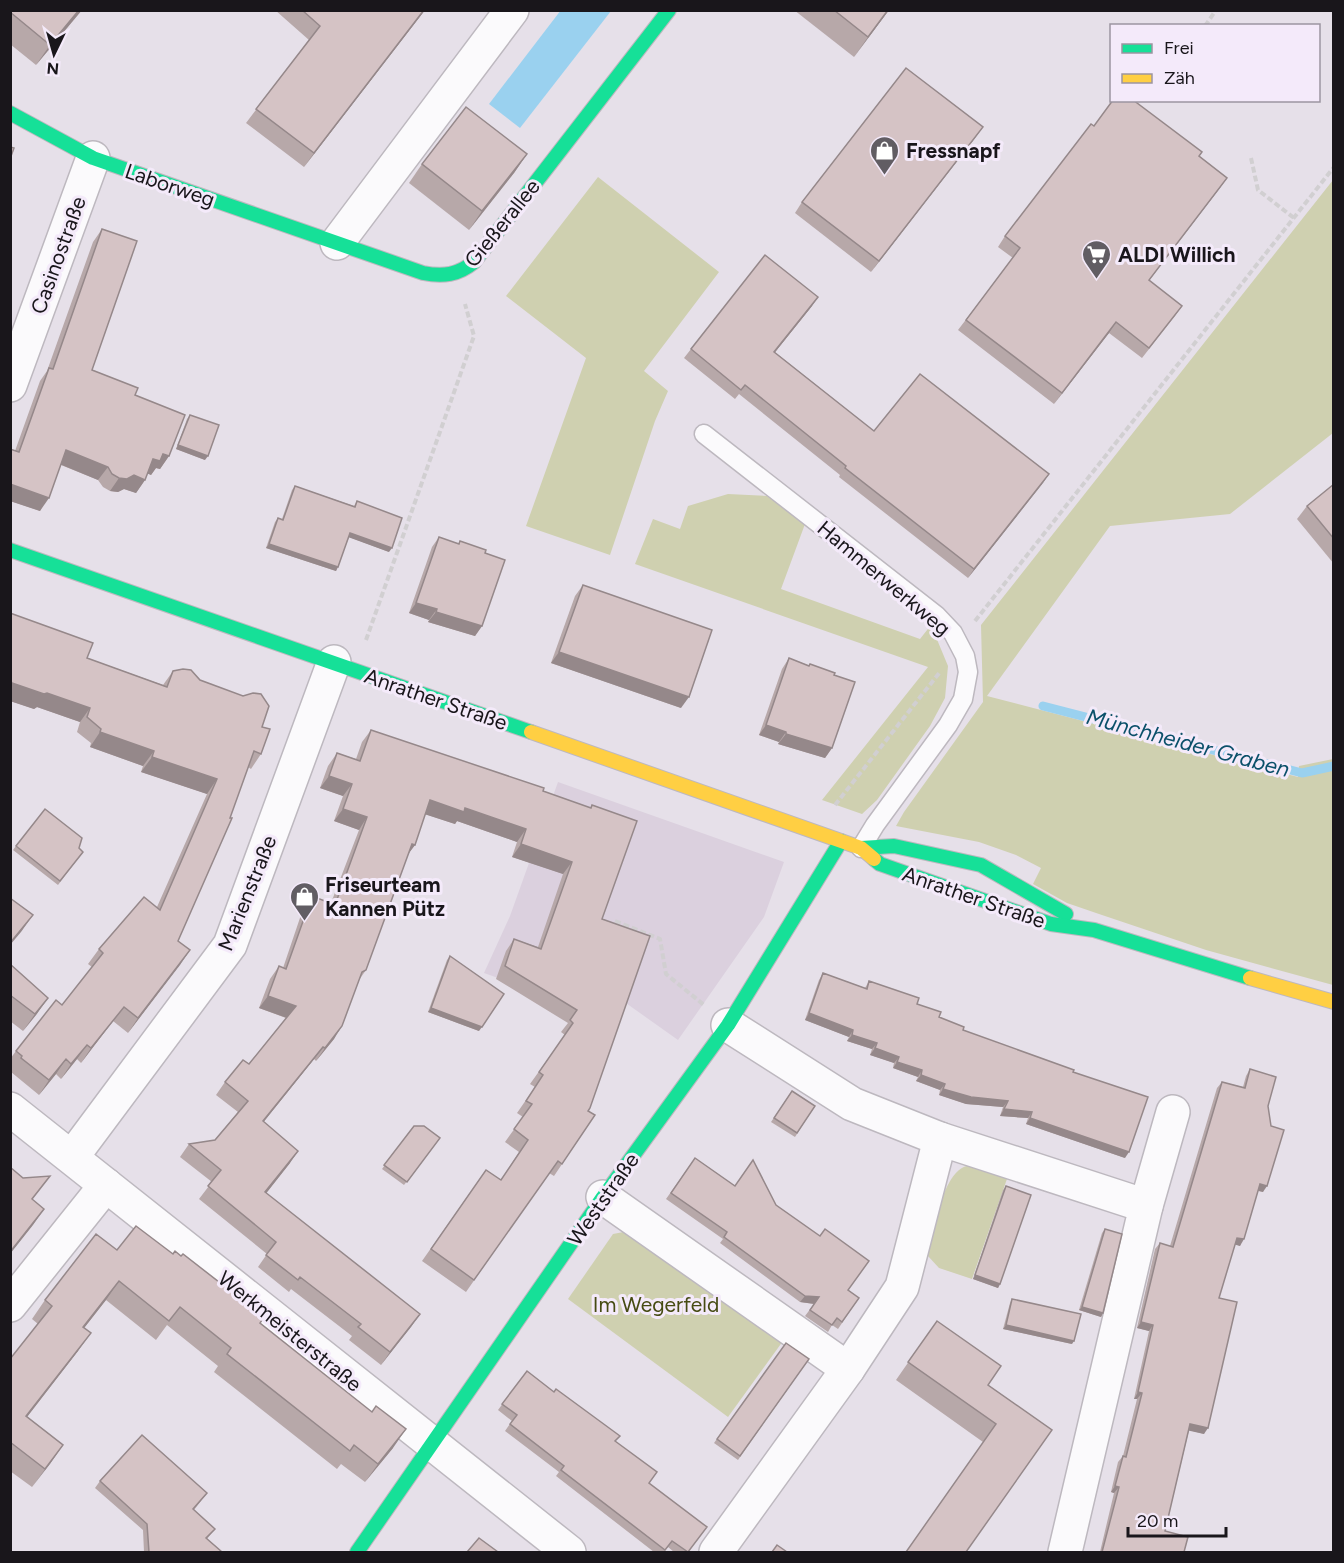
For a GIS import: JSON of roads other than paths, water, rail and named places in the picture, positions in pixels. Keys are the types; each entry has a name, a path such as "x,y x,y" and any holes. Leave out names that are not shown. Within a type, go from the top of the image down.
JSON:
{"street":[{"path":"337,243 512,10"},
{"name":"Gießerallee","path":"337,243 432,275 456,275 474,261 669,10"},
{"name":"Laborweg","path":"10,113 93,158 337,243"},
{"name":"Casinostraße","path":"10,386 93,158"},
{"name":"Anrather Straße","path":"10,550 861,848 880,864 1051,924 1094,930 1206,966 1334,1002"},
{"name":"Marienstraße","path":"72,1157 230,945 334,662"},
{"name":"Weststraße","path":"357,1552 603,1197 728,1025 841,841"},
{"name":"Anrather Straße","path":"861,848 894,846 981,865 1094,930"},
{"path":"728,1025 852,1104 940,1139 1146,1206"},
{"name":"Werkmeisterstraße","path":"10,1109 569,1552"},
{"path":"1065,1552 1146,1206 1173,1112"},
{"path":"716,1552 848,1369 902,1287 940,1139"},
{"path":"10,1305 106,1185"},
{"path":"603,1197 848,1369"}],"lane":[{"name":"Hammerwerkweg","path":"704,434 924,605 946,624 959,642 965,656 968,672 963,699 948,725 875,825 861,848"}],"water":[{"path":"561,10 611,11 520,128 489,104"}],"waterway":[{"name":"Münchheider Graben","path":"1043,706 1302,773 1334,766"}],"place":[{"name":"Fressnapf","path":"885,176"},
{"name":"ALDI Willich","path":"1097,280"},
{"name":"Friseurteam Kannen Pütz","path":"304,922"}],"park label":[{"name":"Im Wegerfeld","path":"656,1304"}]}
